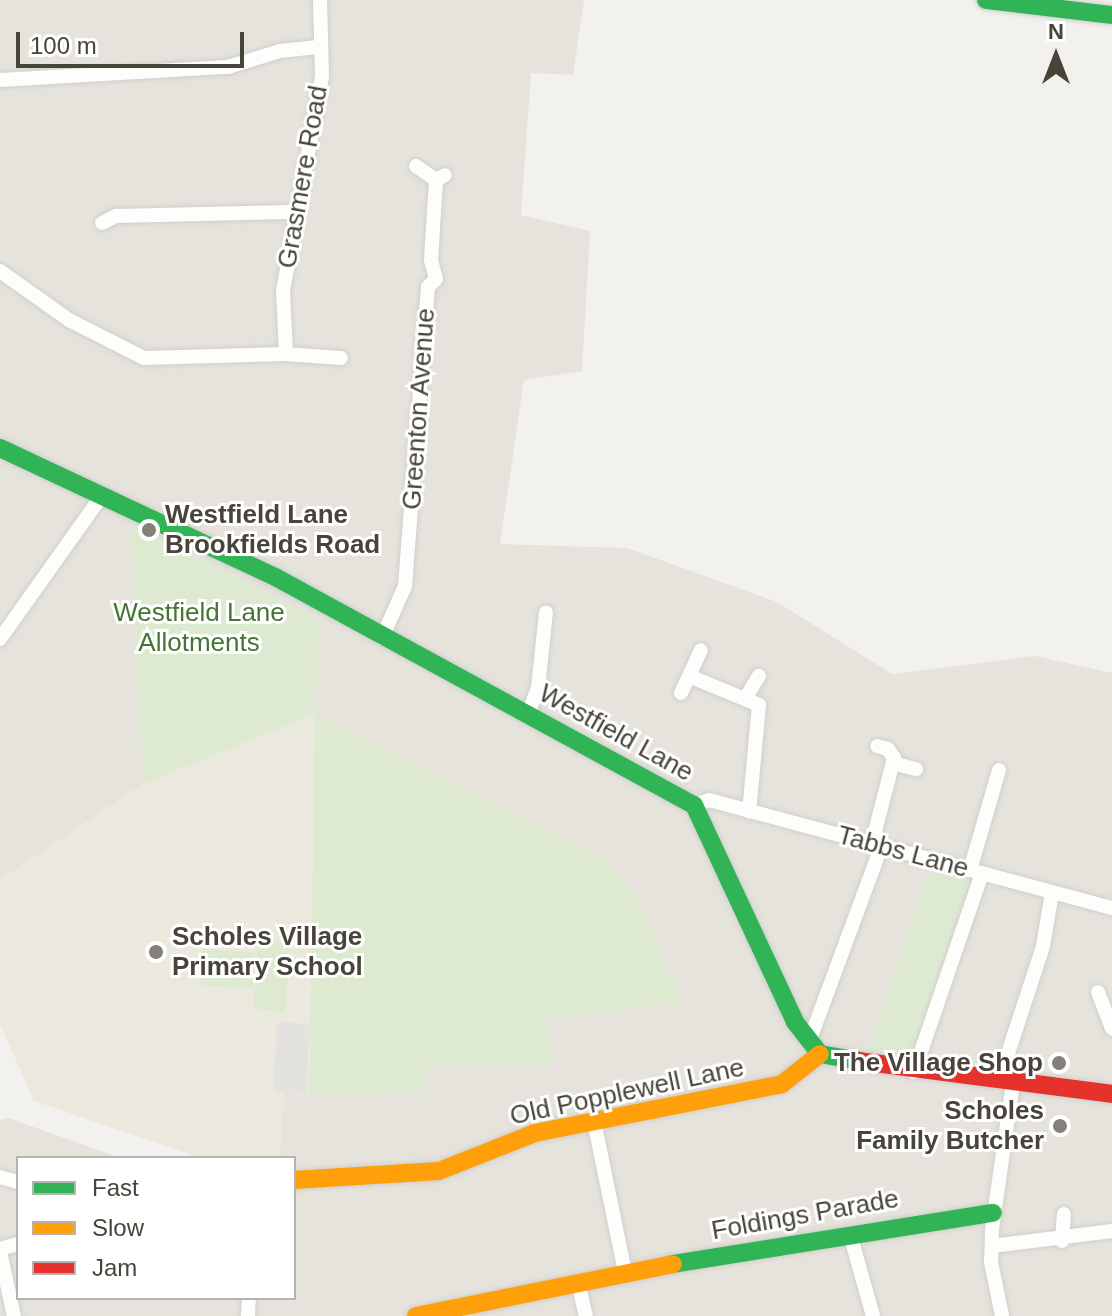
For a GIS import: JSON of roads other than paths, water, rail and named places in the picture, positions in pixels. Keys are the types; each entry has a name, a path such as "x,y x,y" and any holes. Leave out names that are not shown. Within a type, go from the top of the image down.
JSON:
{"main road":[{"path":"986,0 1112,15"},
{"name":"Westfield Lane","path":"0,448 101,497 197,538 656,780 694,805 718,849 795,1022 815,1048"},
{"path":"815,1048 914,1072 1112,1094"},
{"name":"Old Popplewell Lane","path":"296,1180 439,1171 535,1133 691,1106 782,1084 815,1048"},
{"name":"Foldings Parade","path":"416,1316 625,1272 993,1213"}],"street":[{"name":"Grasmere Road","path":"286,354 283,291 322,76 318,47 320,0"},
{"path":"0,80 228,67 280,51 318,47"},
{"name":"Greenton Avenue","path":"382,638 405,586 428,287 436,279 431,260 441,178 416,166"},
{"path":"102,223 116,216 298,212"},
{"path":"0,271 69,320 144,358 286,354 341,358"},
{"path":"0,639 101,497"},
{"path":"528,714 538,688 546,612"},
{"path":"681,693 701,650"},
{"path":"689,676 759,705 749,812"},
{"path":"745,699 759,676"},
{"path":"815,1048 877,844 893,760 888,749 877,746"},
{"path":"893,760 916,769"},
{"path":"914,1072 976,871 999,770"},
{"name":"Tabbs Lane","path":"694,805 709,800 1112,908"},
{"path":"1002,1316 992,1246 1006,1082 1043,946 1052,893"},
{"path":"1098,992 1112,1028"},
{"path":"594,1121 625,1272"},
{"path":"1062,1241 1064,1214"},
{"path":"992,1246 1062,1241 1112,1231"},
{"path":"850,1234 873,1316"},
{"path":"0,1251 14,1316"},
{"path":"578,1282 586,1316"}],"place":[{"name":"Westfield Lane Brookfields Road","path":"149,530"},
{"name":"Scholes Village Primary School","path":"156,952"},
{"name":"The Village Shop","path":"1059,1063"},
{"name":"Scholes Family Butcher","path":"1060,1126"}],"park label":[{"name":"Westfield Lane Allotments","path":"199,628"}]}
